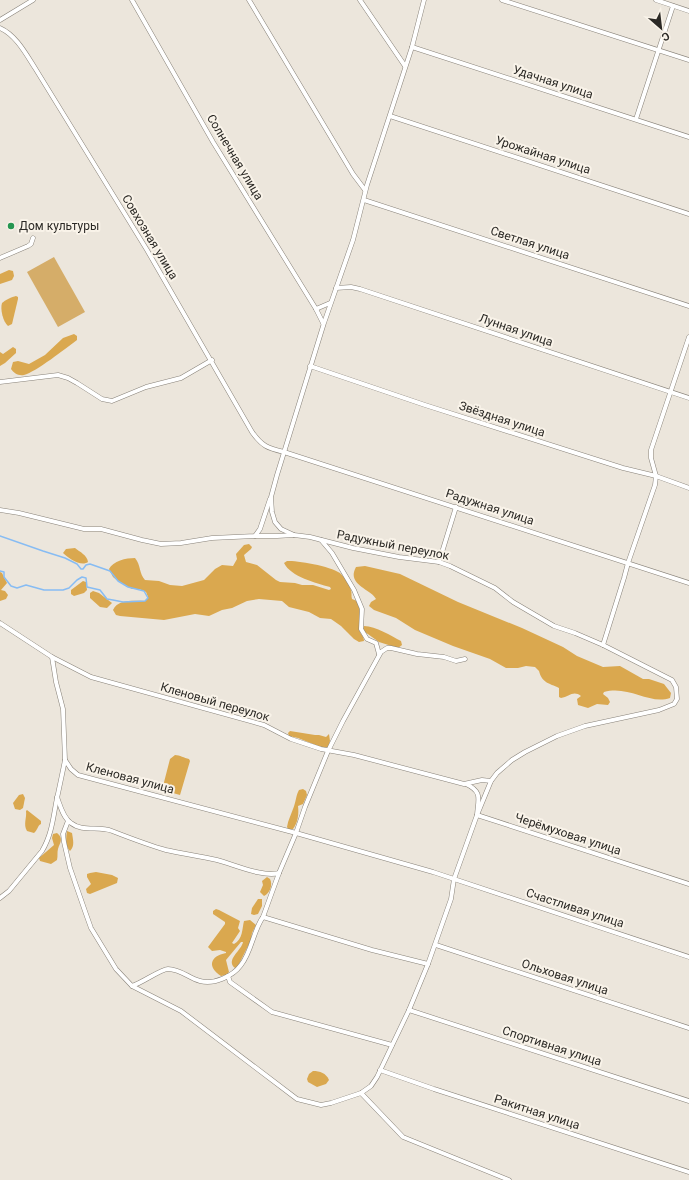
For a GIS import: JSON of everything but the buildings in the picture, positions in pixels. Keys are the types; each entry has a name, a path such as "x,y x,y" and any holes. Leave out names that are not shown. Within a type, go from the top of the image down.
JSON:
{"street":[{"path":"0,20 33,0"},
{"name":"Солнечная улица","path":"132,0 213,142 324,323"},
{"path":"249,0 353,174 366,190"},
{"path":"360,0 405,66"},
{"name":"Радужный переулок","path":"424,0 412,47 366,190 353,240 330,303 270,497 275,522 281,529 294,535 319,539 353,548 399,557 439,562 458,569 495,588 512,602 554,626 603,645 668,678 676,685 678,699 674,704 659,710 584,726 557,736 512,760 497,773 491,781"},
{"path":"502,0 689,60"},
{"path":"656,0 689,11"},
{"path":"636,119 673,6"},
{"name":"Совхозная улица","path":"0,28 8,32 16,40 35,68 147,250 258,441 268,448 284,452"},
{"name":"Удачная улица","path":"412,47 689,137"},
{"name":"Урожайная улица","path":"390,116 689,214"},
{"name":"Светлая улица","path":"364,200 689,306"},
{"path":"0,258 28,246 31,244 33,238"},
{"name":"Лунная улица","path":"336,288 351,287 360,289 689,398"},
{"path":"316,308 330,303"},
{"path":"603,645 628,563 654,489 656,476 651,458 651,450 689,337"},
{"path":"0,382 58,375 68,378 102,399 112,401 146,387 181,378 212,360"},
{"name":"Звёздная улица","path":"310,366 531,439 623,468 656,476 689,488"},
{"name":"Радужная улица","path":"284,452 689,583"},
{"path":"255,536 260,529 270,497"},
{"path":"439,562 456,507"},
{"path":"0,510 19,513 84,529 101,529 161,544 181,543 212,538 294,535"},
{"path":"319,539 332,553 354,590 362,609 361,629 367,639 376,644 379,654"},
{"name":"Кленовый переулок","path":"0,623 52,657 91,678 264,725 291,739 328,751 354,755 465,783 482,780 491,781"},
{"path":"132,986 143,982 167,969 176,970 204,982 214,980 228,976 243,963 263,917 328,751 379,654 387,648 392,648 417,654 444,657 456,661 465,659"},
{"path":"0,898 9,891 42,851 51,832 65,760 63,709 56,682 52,657"},
{"name":"Кленовая улица","path":"65,760 73,772 80,776 296,833 454,879"},
{"path":"68,821 64,831 64,842 70,868 91,928 116,969 132,986 181,1011 297,1099 321,1105 361,1093 371,1086 380,1070 409,1010 436,945 451,899 454,879 491,781"},
{"path":"465,783 475,788 478,793 477,815"},
{"path":"57,796 62,812 72,824 107,830 165,850 216,860 264,874 273,875 279,873"},
{"name":"Черёмуховая улица","path":"477,815 689,884"},
{"name":"Счастливая улица","path":"454,879 689,957"},
{"path":"263,917 372,950 428,964"},
{"name":"Ольховая улица","path":"436,945 689,1028"},
{"path":"228,976 230,982 272,1012 392,1045"},
{"name":"Спортивная улица","path":"409,1010 689,1101"},
{"name":"Ракитная улица","path":"380,1070 689,1172"},
{"path":"361,1093 403,1137 509,1180"}],"shaded area":[{"path":"54,257 85,312 58,327 27,272"},
{"path":"9,270 13,271 14,276 12,280 0,284 0,274"},
{"path":"16,296 18,299 12,324 8,326 2,315 2,303"},
{"path":"74,334 77,336 77,340 29,373 20,375 13,372 11,369 13,362 18,361 29,364 45,355 63,338"},
{"path":"13,347 16,349 16,353 0,366 0,352 3,354"},
{"path":"249,544 252,547 244,555 246,562 257,565 280,582 313,585 329,590 331,589 330,587 298,576 287,568 284,563 287,561 316,564 337,571 341,574 347,581 352,599 357,601 359,605 359,629 364,641 359,642 354,639 341,626 331,619 320,618 309,612 289,607 282,601 259,599 247,601 209,616 195,614 164,620 120,616 116,615 113,610 115,606 122,602 145,601 148,597 146,592 139,589 132,589 113,577 109,569 117,562 124,559 135,558 145,580 159,581 170,585 182,586 204,580 215,569 222,565 233,566 237,559 236,554 244,545"},
{"path":"75,548 85,556 88,562 78,563 63,553 66,549"},
{"path":"365,566 400,574 458,602 522,628 563,647 577,656 603,667 620,666 643,679 649,679 664,684 671,693 670,698 654,699 622,691 604,692 603,694 610,702 608,705 597,704 588,708 578,705 577,699 581,696 578,694 561,698 559,697 559,688 544,680 535,667 526,666 506,668 490,659 453,646 415,630 396,618 374,610 369,606 371,602 376,599 373,595 360,586 354,578 356,567"},
{"path":"0,572 7,583 1,590 5,591 8,595 6,599 0,601"},
{"path":"83,581 86,582 87,590 84,593 74,596 71,594 71,590"},
{"path":"93,591 99,593 112,603 107,608 100,607 90,598 90,593"},
{"path":"364,626 369,626 401,641 402,645 398,648 379,642 363,630"},
{"path":"290,731 326,737 329,734 330,741 328,747 323,748 289,736 288,733"},
{"path":"175,755 189,759 190,761 180,795 162,790 170,759"},
{"path":"303,789 306,791 307,795 303,804 298,806 298,818 295,827 293,829 288,829 288,822 298,792 299,790"},
{"path":"23,794 25,798 23,808 20,810 15,809 13,803 19,795"},
{"path":"27,810 41,821 41,824 34,833 27,831 26,828 25,823"},
{"path":"67,831 72,833 73,838 73,845 70,851 68,849 66,839"},
{"path":"57,833 61,839 57,860 51,864 40,861 39,858 54,845 52,838 53,834"},
{"path":"96,872 112,875 118,878 117,883 90,894 87,893 86,889 91,884 87,874"},
{"path":"267,877 271,881 271,886 268,893 264,896 260,892 263,885 262,881"},
{"path":"258,899 262,899 262,906 258,914 251,914 252,908"},
{"path":"216,909 240,921 238,928 240,931 232,943 234,944 241,937 244,921 250,920 256,925 252,933 251,940 238,966 235,968 232,965 232,962 243,942 241,942 226,960 229,972 226,975 221,976 212,966 212,962 216,957 226,952 220,950 212,951 208,947 225,924 225,922 213,914 213,911"},
{"path":"313,1071 320,1072 326,1076 329,1080 326,1084 317,1087 308,1082 307,1079 309,1074"}],"waterway":[{"path":"0,536 65,558 77,564 81,569 90,564 110,571 118,581 128,587 144,591 148,598 145,601 123,602 107,599 100,590 87,587 86,578 82,577 69,588 63,590 44,590 26,585 17,588 11,586 4,577 4,572 0,571"}],"place":[{"name":"Дом культуры","path":"11,226"}]}
